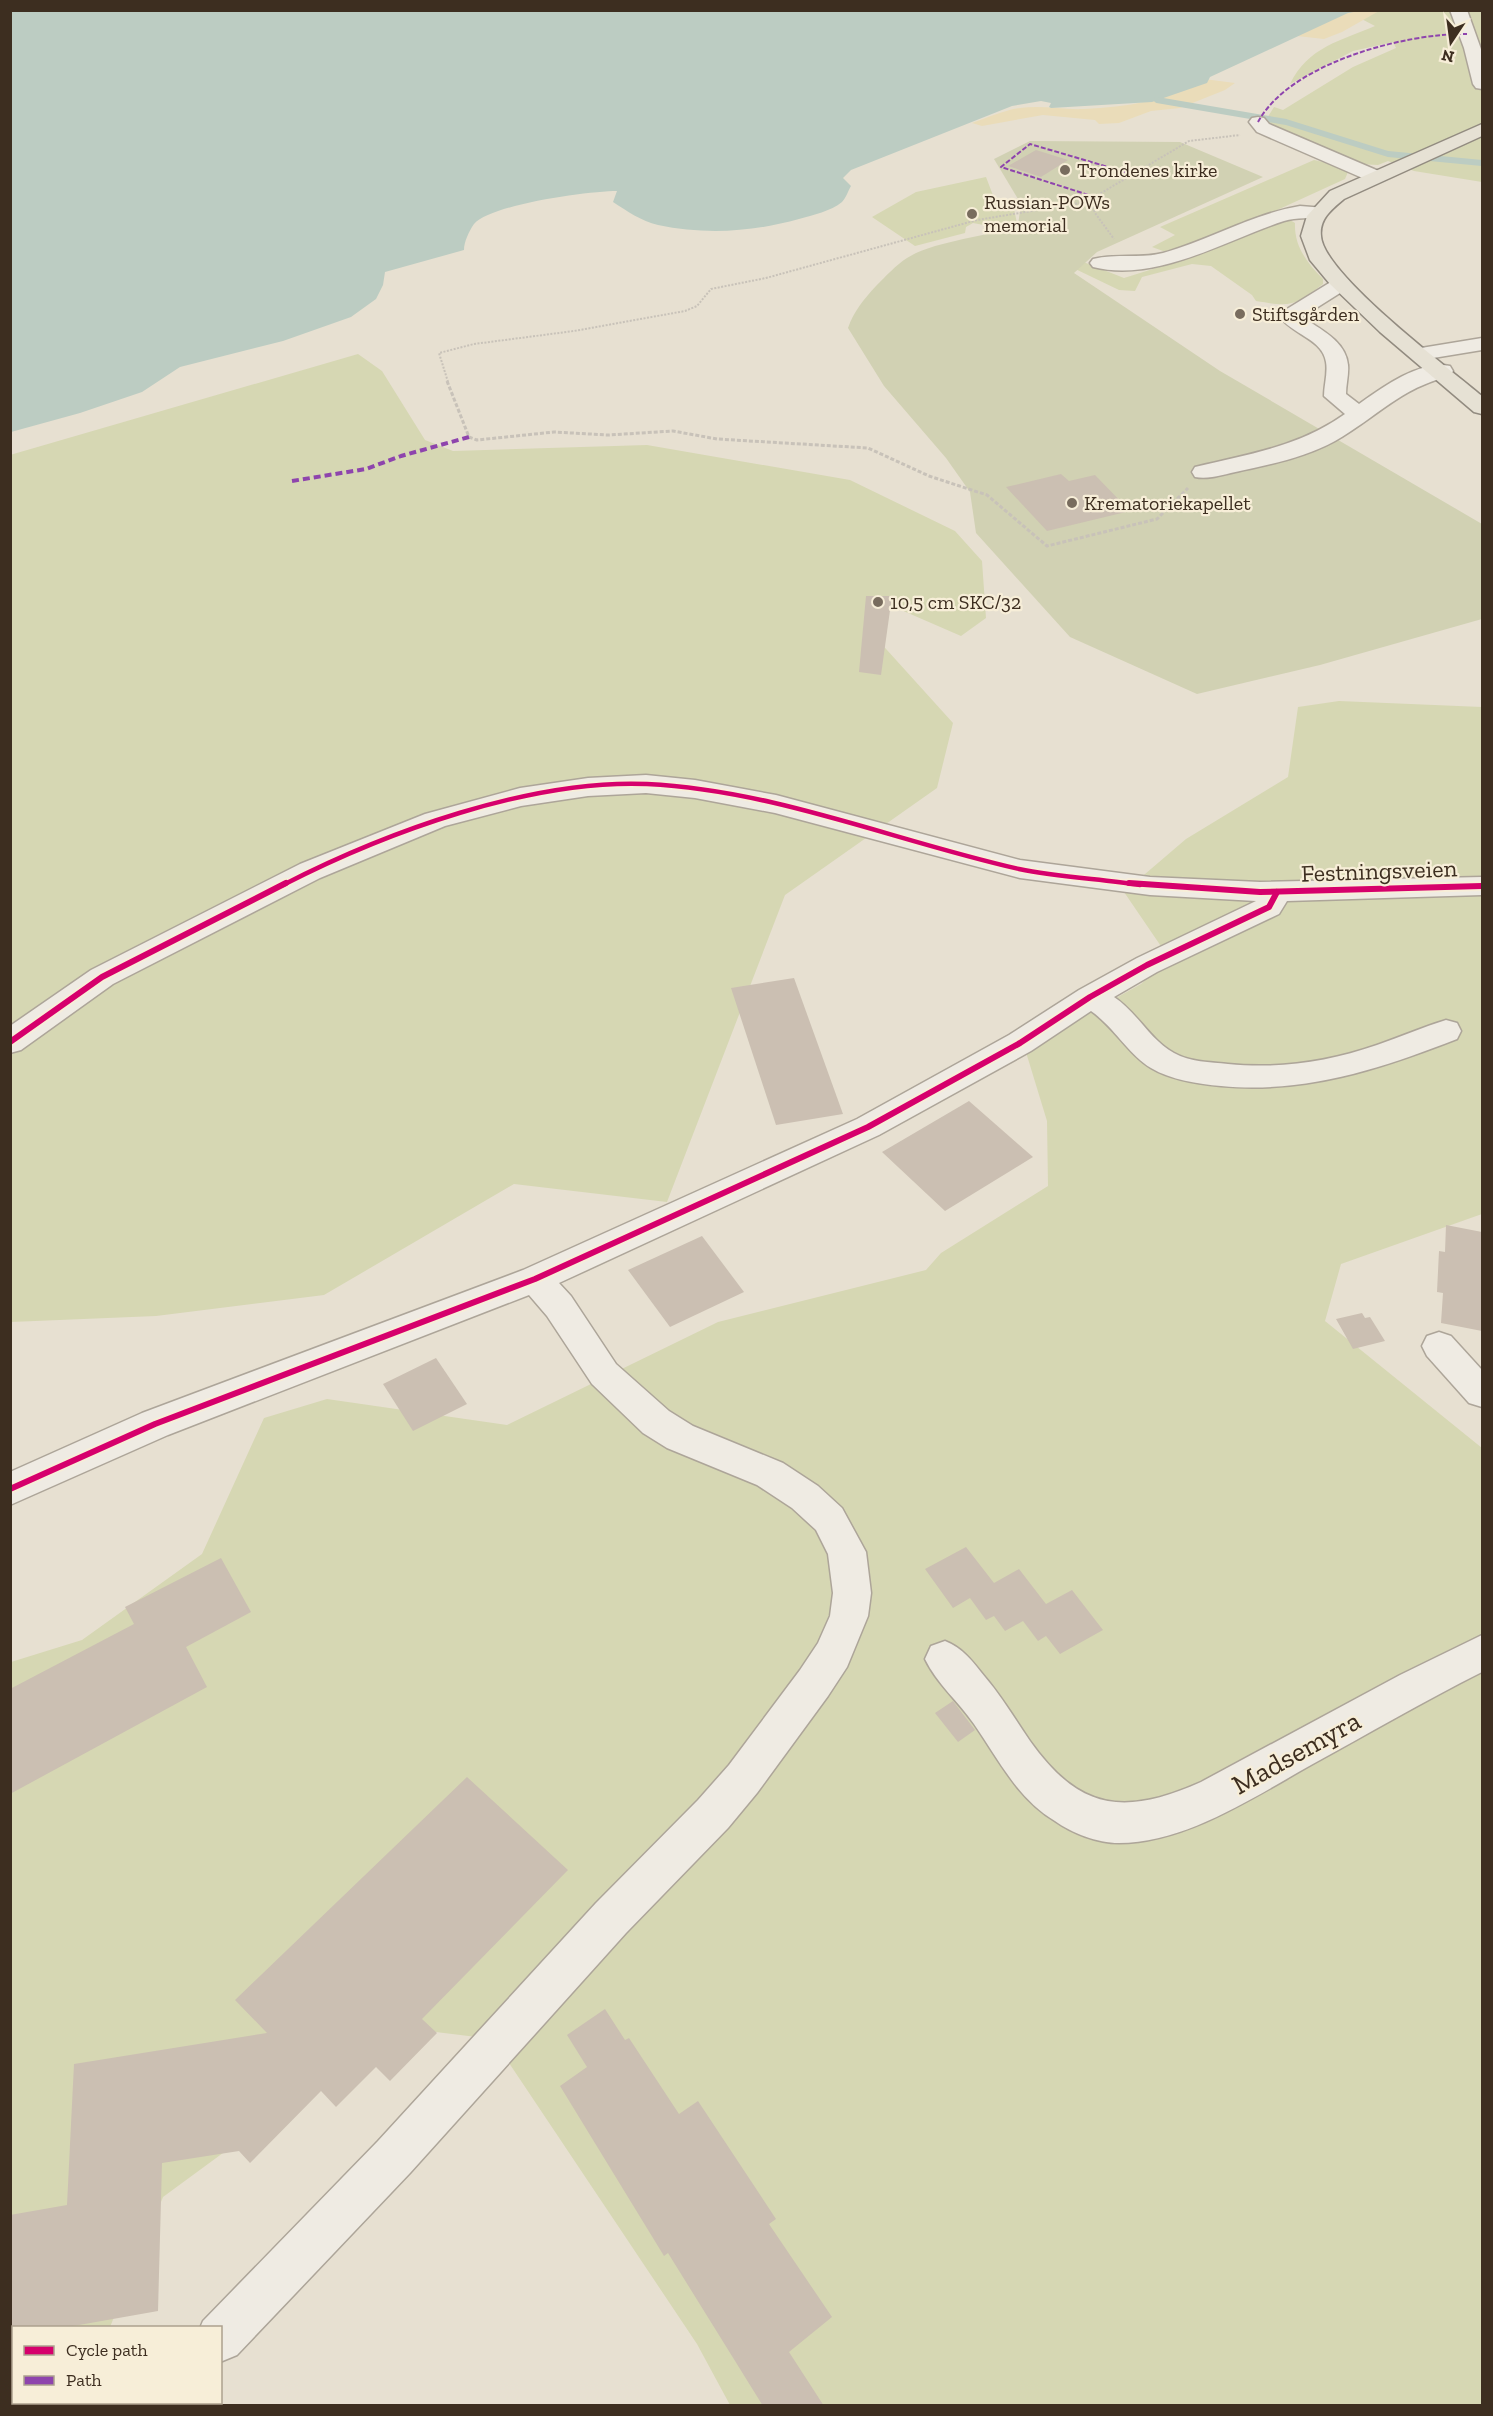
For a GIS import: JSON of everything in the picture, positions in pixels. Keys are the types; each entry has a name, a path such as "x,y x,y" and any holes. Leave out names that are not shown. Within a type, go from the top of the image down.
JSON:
{"main road":[{"path":"1482,129 1374,176 1337,195 1318,212 1311,227 1312,246 1323,265 1341,284 1482,407"}],"street":[{"path":"1458,10 1473,48 1482,84"},
{"path":"1264,127 1374,176"},
{"path":"1100,263 1142,263 1183,254 1282,215 1318,212"},
{"path":"1341,284 1289,316 1324,342 1331,350 1337,362 1335,396 1358,414"},
{"path":"1421,354 1482,344"},
{"path":"1203,472 1297,449 1325,437 1406,381 1418,375 1442,371"},
{"name":"Festningsveien","path":"10,1042 102,977 310,871 435,820 520,797 561,790 646,784 684,788 776,804 1020,869 1150,886 1277,892 1482,886"},
{"path":"10,1489 155,1424 535,1279 868,1127 1020,1043 1090,997 1147,965 1269,907 1277,892"},
{"path":"1090,997 1121,1019 1162,1060 1179,1067 1223,1076 1262,1078 1313,1075 1382,1057 1446,1031"},
{"path":"222,2336 394,2157 603,1927 743,1779 814,1683 833,1654 846,1625 852,1593 851,1572 847,1552 829,1519 805,1497 770,1474 680,1437 656,1422 604,1374 559,1306 535,1279"},
{"path":"1438,1346 1482,1393"},
{"name":"Madsemyra","path":"945,1659 988,1711 1007,1744 1035,1780 1070,1808 1101,1822 1122,1823 1173,1813 1221,1794 1431,1677 1482,1653"}],"path":[{"path":"1203,472 1157,519 1047,546 987,495 929,476 868,448 717,439 673,432 608,435 554,432 477,440 469,437 439,359 439,353 474,344 574,332 686,311 697,306 711,289 766,278 977,220 1090,200 1189,141 1264,127"},
{"path":"1090,200 1108,232 1118,244 1142,263"}],"green space":[{"path":"1359,10 1482,11 1482,182 1414,171 1388,161 1378,165 1358,164 1264,123 1274,107 1283,110 1353,67 1396,48 1393,42 1353,51 1290,84 1306,61 1316,53 1337,41 1375,26 1350,13"},
{"path":"1030,141 1180,142 1263,177 1097,252 1074,273 1220,371 1482,524 1482,619 1320,665 1197,694 1070,637 976,533 970,492 946,458 884,386 848,328 856,311 867,296 907,258 932,247 1018,225 1021,204 994,159"},
{"path":"1314,160 1332,164 1348,172 1345,179 1275,211 1295,223 1299,247 1323,279 1323,284 1305,297 1286,304 1256,301 1252,295 1211,266 1192,264 1142,277 1135,291 1119,290 1015,240 1000,228 973,223 966,227 965,233 915,246 872,217 916,192 986,177 994,198 1014,209 1020,237 1124,278 1185,259 1152,247 1175,235 1160,227"},
{"path":"358,354 382,371 425,440 453,451 647,445 850,480 955,531 982,561 986,618 961,636 885,603 868,629 953,723 937,788 785,895 667,1202 514,1184 324,1295 156,1316 11,1322 10,455"},
{"path":"1339,701 1482,707 1482,1214 1341,1264 1325,1321 1482,1448 1482,2405 730,2405 697,2344 493,2039 395,2027 163,2197 110,2326 12,2326 12,2404 110,2405 11,2406 11,1662 82,1640 202,1554 264,1418 327,1399 507,1425 718,1322 926,1270 941,1253 1048,1186 1047,1121 1025,1049 1141,984 1169,958 1124,892 1186,839 1288,777 1298,707"}],"sand":[{"path":"1346,11 1379,11 1342,32 1324,39 1297,36"},
{"path":"1204,79 1235,83 1225,90 1180,108 1151,111 1119,123 1099,124 1095,120 1043,115 982,126 972,123 1020,108 1084,109 1146,102 1175,93"}],"shaded area":[{"path":"10,11 1359,11 1348,13 1210,77 1207,83 1152,102 1051,108 1049,107 1051,103 1041,101 1012,106 851,170 843,178 851,186 842,202 833,208 764,227 711,231 658,225 640,218 613,202 617,191 564,196 500,210 474,224 467,237 464,250 385,272 383,285 376,299 351,317 283,341 180,367 142,392 80,413 11,432"}],"building":[{"path":"1036,150 1068,160 1041,177 1008,166"},
{"name":"Krematoriekapellet","path":"1061,474 1069,481 1095,475 1130,511 1047,531 1006,487"},
{"path":"866,596 892,596 881,675 859,672"},
{"path":"794,978 843,1114 776,1125 731,988"},
{"path":"969,1101 1033,1157 945,1211 882,1152"},
{"path":"1446,1225 1482,1232 1482,1331 1441,1323 1443,1293 1437,1292 1439,1251 1445,1252"},
{"path":"702,1236 744,1292 670,1327 628,1270"},
{"path":"1362,1313 1365,1318 1370,1317 1385,1341 1353,1349 1336,1319"},
{"path":"436,1358 467,1404 413,1431 383,1384"},
{"path":"966,1547 994,1583 1019,1569 1046,1604 1072,1590 1103,1630 1060,1654 1046,1636 1038,1641 1023,1621 1005,1631 994,1616 986,1620 970,1598 953,1608 925,1569"},
{"path":"221,1558 251,1612 186,1647 207,1687 10,1794 10,1689 134,1624 125,1607"},
{"path":"953,1701 975,1730 958,1742 935,1713"},
{"path":"467,1777 568,1870 422,2019 437,2033 390,2081 376,2067 336,2107 321,2091 250,2163 239,2151 162,2163 158,2311 73,2326 12,2326 10,2328 10,2215 67,2205 74,2064 267,2033 235,2000"},
{"path":"605,2009 625,2040 629,2038 679,2114 698,2101 776,2219 769,2224 832,2317 789,2352 824,2406 763,2406 668,2253 664,2256 560,2086 587,2067 567,2035"}],"waterway":[{"path":"1157,100 1286,122 1388,154 1482,163"}],"marked path":[{"path":"1258,122 1263,112 1285,92 1315,73 1354,54 1410,40 1467,34"},
{"path":"1095,197 1001,167 1030,144 1132,174"},
{"path":"292,481 366,469 401,456 469,437"}],"cycle path":[{"path":"10,1042 102,977 310,871 435,820 520,797 588,787 646,784 695,789 776,804 1020,869 1150,886 1260,892 1482,886"},
{"path":"10,1489 155,1424 535,1279 868,1127 1020,1043 1090,997 1147,965 1269,907 1277,892"}],"place":[{"name":"Trondenes kirke","path":"1065,170"},
{"name":"Russian-POWs memorial","path":"972,214"},
{"name":"Stiftsgården","path":"1240,314"},
{"name":"Krematoriekapellet","path":"1072,503"},
{"name":"10,5 cm SKC/32","path":"878,602"}]}
